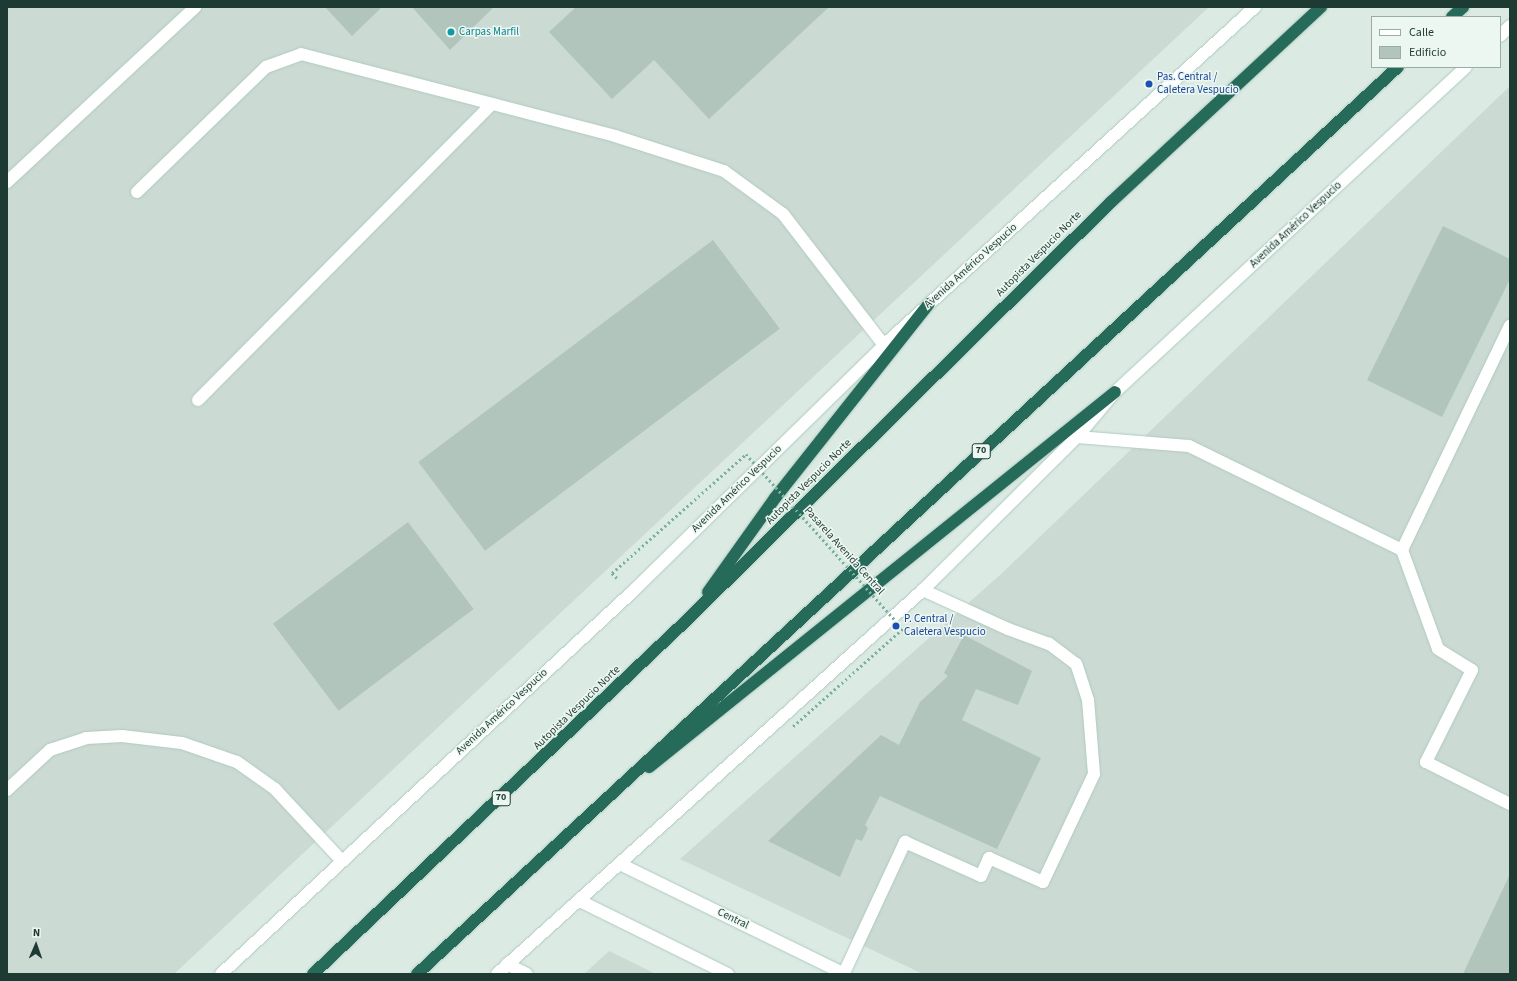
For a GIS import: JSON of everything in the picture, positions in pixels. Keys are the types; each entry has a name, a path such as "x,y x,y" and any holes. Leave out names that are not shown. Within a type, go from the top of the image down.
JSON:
{"highway":[{"name":"Autopista Vespucio Norte","path":"313,974 687,620 1111,202 1321,7"},
{"path":"1453,16 1463,7"},
{"name":"70","path":"417,974 564,836 1397,68"},
{"path":"687,620 776,498 929,304"},
{"path":"564,836 1115,392"}],"main road":[{"path":"7,182 195,7"},
{"name":"Avenida Américo Vespucio","path":"221,974 630,594 884,345 1250,8"},
{"path":"1501,35 1510,26"},
{"path":"137,192 266,67 301,54 615,136 724,171 783,214 884,345"},
{"name":"Avenida Américo Vespucio","path":"497,974 580,901 923,590 1077,437 1115,392 1465,68"},
{"path":"198,400 492,104"},
{"path":"1402,550 1510,326"},
{"path":"1077,437 1189,446 1402,550 1438,649 1472,670 1426,762 1510,804"},
{"path":"844,974 905,842 981,876 989,858 1043,882 1094,774 1088,700 1076,664 1049,644 1008,629 923,590"},
{"path":"7,790 50,750 86,738 122,736 182,743 236,762 275,789 342,861"},
{"name":"Central","path":"620,864 844,974"},
{"path":"580,901 728,974"},
{"path":"507,964 527,974"}],"path":[{"name":"Pasarela Avenida Central","path":"612,573 746,454 903,629 793,727"}],"shaded area":[{"path":"7,7 1209,7 174,974 7,974"},
{"path":"1510,86 1510,974 923,974 680,859 1000,575"},
{"path":"609,951 656,974 584,974"}],"building":[{"path":"325,7 382,7 352,36"},
{"name":"Carpas Marfil","path":"412,7 494,7 450,50"},
{"path":"576,7 829,7 709,119 654,60 612,99 549,32"},
{"path":"1443,226 1510,259 1510,279 1442,417 1367,380"},
{"path":"713,240 780,329 485,551 418,462"},
{"path":"408,522 474,609 339,711 273,624"},
{"path":"964,635 1032,671 1018,705 976,689 962,720 1041,758 997,849 880,796 865,825 868,828 862,841 856,839 840,877 768,841 881,735 899,745 920,702 948,676 944,673"},
{"path":"1510,874 1510,974 1463,974"}],"place":[{"name":"Carpas Marfil","path":"451,32"},
{"name":"Pas. Central / Caletera Vespucio","path":"1149,84"},
{"name":"P. Central / Caletera Vespucio","path":"896,626"}]}
